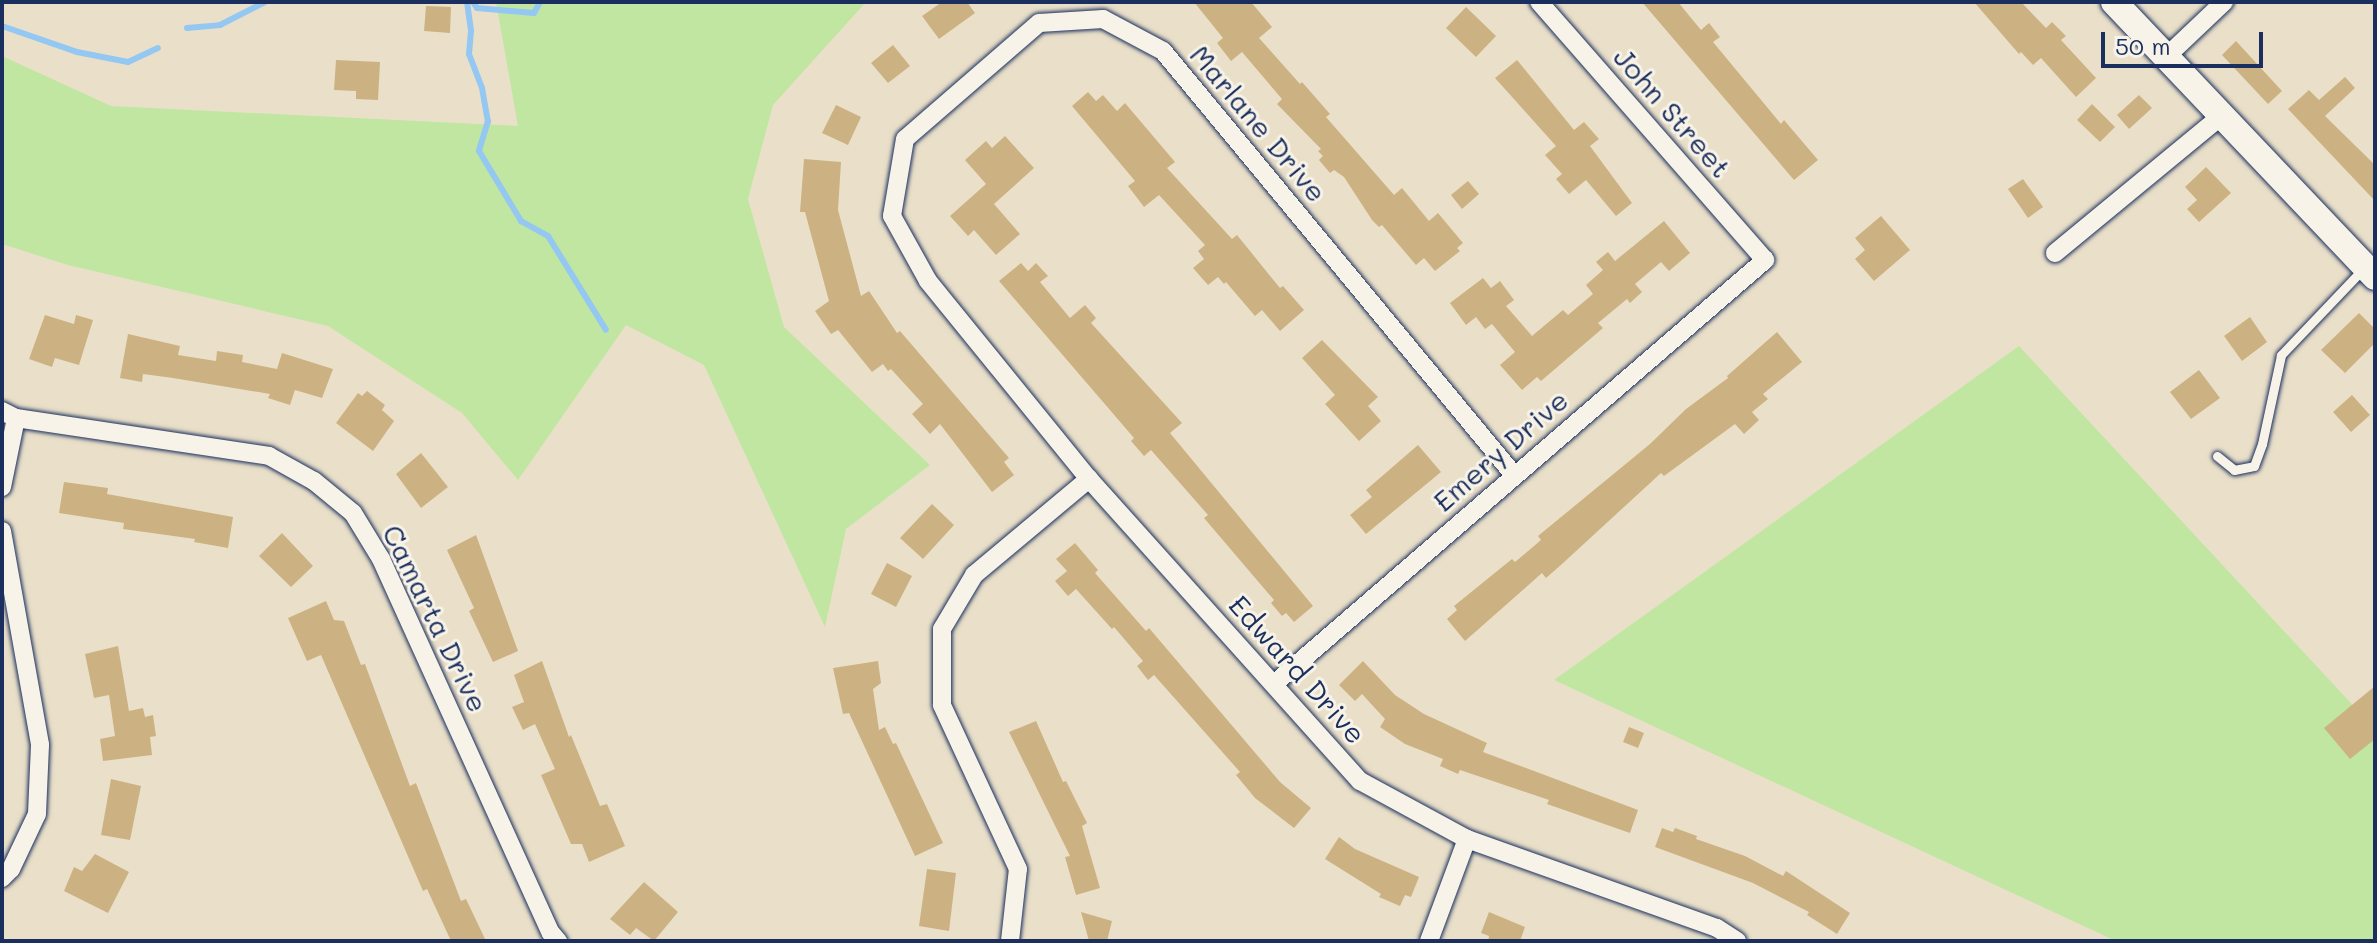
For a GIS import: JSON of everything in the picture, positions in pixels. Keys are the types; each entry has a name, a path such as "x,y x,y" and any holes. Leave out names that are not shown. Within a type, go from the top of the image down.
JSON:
{"street":[{"name":"John Street","path":"1539,2 1765,260"},
{"path":"2114,2 2370,272"},
{"path":"2167,56 2224,2"},
{"name":"Marlane Drive","path":"928,281 892,216 905,139 1039,23 1103,19 1163,51 1514,475"},
{"path":"2055,253 2221,116"},
{"name":"Emery Drive","path":"1274,684 1765,260"},
{"name":"Edward Drive","path":"928,281 1089,479 1360,781 1467,839 1717,928 1737,941"},
{"name":"Camarta Drive","path":"2,487 9,415 269,456 314,481 353,513 381,559 551,933 558,941"},
{"path":"1010,941 1018,869 942,705 942,629 974,575 1089,479"},
{"path":"2,531 40,745 37,814 11,869 2,878"},
{"path":"1429,941 1467,839"}],"lane":[{"path":"2217,456 2234,470 2254,466 2262,444 2281,355 2370,272"}],"green space":[{"path":"496,2 866,2 773,105 748,199 784,327 930,465 846,529 825,627 704,365 626,325 518,480 462,413 328,326 68,265 2,244 2,56 111,106 518,126"},
{"path":"2019,346 2375,729 2375,941 2116,941 1554,680"}],"building":[{"path":"942,2 967,2 975,13 939,39 922,16"},
{"path":"1194,2 1251,2 1272,27 1259,38 1330,114 1326,117 1394,195 1402,188 1429,221 1438,213 1463,243 1457,248 1460,251 1435,271 1424,258 1416,265 1382,225 1379,227 1372,220 1344,177 1334,170 1330,173 1319,160 1323,156 1318,151 1321,149 1277,104 1282,99 1242,52 1231,61 1217,43 1223,38"},
{"path":"1642,2 1678,2 1701,30 1709,23 1720,37 1713,42 1781,124 1784,120 1818,160 1794,180"},
{"path":"1974,2 2021,2 2046,28 2052,22 2066,36 2061,40 2096,78 2076,97 2041,58 2033,65 2021,52 2019,54"},
{"path":"426,6 451,7 450,33 424,31"},
{"path":"1466,7 1496,36 1476,57 1446,28"},
{"path":"2236,41 2282,91 2268,104 2222,55"},
{"path":"893,45 910,66 888,83 871,63"},
{"path":"336,60 380,62 378,100 356,99 356,91 334,90"},
{"path":"1517,60 1574,130 1584,122 1599,139 1590,146 1632,203 1616,216 1586,180 1569,194 1556,179 1562,174 1545,155 1556,146 1495,78"},
{"path":"2345,77 2355,88 2325,116 2375,165 2375,201 2288,109 2309,90 2319,100"},
{"path":"1088,92 1096,101 1103,95 1117,111 1125,103 1175,162 1167,168 1232,239 1237,235 1280,288 1283,286 1304,310 1280,331 1262,310 1255,316 1226,282 1224,284 1218,277 1208,285 1193,268 1204,259 1198,251 1205,245 1159,195 1144,207 1128,186 1135,181 1072,106"},
{"path":"2139,95 2152,108 2129,129 2117,115"},
{"path":"2092,104 2115,127 2100,142 2077,120"},
{"path":"836,105 861,117 848,145 822,133"},
{"path":"1005,136 1034,168 994,204 1020,234 996,255 974,230 968,236 950,216 986,184 965,160 986,141 992,148"},
{"path":"804,159 841,162 838,210 861,296 869,291 897,333 900,331 1009,458 1004,462 1014,475 992,492 940,424 930,434 912,414 923,404 891,369 888,371 883,364 872,372 838,330 831,334 815,311 829,301 805,212 800,212"},
{"path":"2206,167 2231,193 2199,222 2187,209 2197,200 2185,187"},
{"path":"2023,179 2043,207 2028,218 2008,189"},
{"path":"1468,181 1479,194 1462,209 1451,195"},
{"path":"1881,216 1910,250 1874,281 1855,259 1865,250 1855,238"},
{"path":"1664,221 1690,253 1669,271 1661,262 1635,284 1642,292 1630,303 1627,299 1598,323 1603,328 1541,381 1537,377 1522,390 1500,365 1515,352 1492,324 1485,329 1476,317 1466,325 1450,303 1483,278 1491,288 1500,281 1514,300 1506,306 1532,336 1563,310 1568,315 1593,294 1586,285 1603,270 1596,262 1608,252 1615,261"},
{"path":"1021,263 1028,271 1036,263 1048,276 1040,282 1070,318 1085,305 1096,318 1091,323 1182,423 1170,433 1313,606 1294,622 1286,613 1282,616 1271,603 1274,600 1204,518 1208,515 1151,450 1144,456 1131,441 1134,438 999,281"},
{"path":"2359,313 2375,329 2375,343 2345,373 2321,350"},
{"path":"45,315 74,324 76,315 93,320 79,365 55,358 52,367 29,359"},
{"path":"2250,317 2267,342 2242,361 2224,336"},
{"path":"1777,332 1802,362 1763,394 1768,399 1752,412 1759,420 1744,434 1735,424 1664,476 1661,473 1546,578 1542,573 1465,641 1447,619 1457,610 1454,606 1541,540 1538,536 1650,444 1686,409 1728,378"},
{"path":"128,334 180,346 178,355 216,361 217,351 243,355 242,362 277,369 282,353 333,369 322,398 295,390 290,405 268,398 270,394 173,378 143,374 142,382 120,378"},
{"path":"1322,340 1378,397 1368,406 1381,421 1359,441 1325,404 1335,395 1302,358"},
{"path":"2199,370 2220,398 2191,419 2170,392"},
{"path":"367,391 385,405 382,410 394,421 373,451 336,423 358,393 362,396"},
{"path":"2352,395 2370,415 2351,432 2333,412"},
{"path":"1418,445 1441,472 1366,534 1350,515 1372,497 1366,490"},
{"path":"421,453 448,487 421,508 396,474"},
{"path":"64,482 108,488 107,494 233,517 228,548 194,542 195,539 123,529 124,523 59,513"},
{"path":"932,504 954,525 923,559 900,538"},
{"path":"282,533 313,566 291,587 259,556"},
{"path":"476,535 518,651 493,662 469,611 474,608 447,550"},
{"path":"1075,543 1098,570 1095,573 1146,631 1149,628 1280,782 1311,808 1294,828 1255,798 1236,775 1240,772 1154,675 1148,680 1137,666 1143,661 1114,627 1112,629 1076,589 1068,596 1055,581 1067,571 1056,559"},
{"path":"887,563 912,576 896,607 871,594"},
{"path":"326,601 334,620 344,621 361,665 365,664 410,786 416,783 461,901 466,899 486,941 451,941 427,889 423,891 321,655 307,661 288,618"},
{"path":"118,646 129,711 143,708 145,717 153,715 156,736 150,737 152,755 103,761 100,739 115,736 109,695 94,698 85,654"},
{"path":"542,661 569,737 571,735 600,806 607,804 625,846 589,862 582,844 571,844 541,775 555,769 535,724 523,730 512,707 524,702 514,675"},
{"path":"878,661 881,683 873,689 879,730 885,727 893,744 896,743 943,843 915,856 849,713 843,714 833,668"},
{"path":"1363,661 1395,695 1424,714 1487,743 1483,752 1638,810 1630,833 1547,804 1549,800 1460,770 1458,774 1440,766 1443,759 1405,744 1380,727 1385,719 1362,694 1355,701 1339,685"},
{"path":"2375,686 2375,739 2350,759 2324,728"},
{"path":"1036,721 1063,782 1066,781 1087,823 1082,826 1100,888 1076,895 1065,857 1070,856 1009,732"},
{"path":"1629,727 1644,733 1638,748 1623,742"},
{"path":"111,779 141,786 130,840 101,835"},
{"path":"1662,828 1673,832 1675,828 1697,836 1696,839 1745,856 1783,876 1786,871 1850,913 1837,934 1807,915 1809,912 1753,883 1655,847"},
{"path":"1339,837 1355,849 1419,877 1411,897 1405,895 1400,906 1379,897 1381,894 1325,859"},
{"path":"95,854 129,872 108,913 64,891 74,867 82,871"},
{"path":"927,869 956,873 949,931 919,926"},
{"path":"644,882 678,912 654,941 636,928 630,935 610,919"},
{"path":"1081,912 1112,921 1107,941 1089,941"},
{"path":"1489,912 1525,927 1520,941 1488,941 1489,936 1481,933"}],"waterway":[{"path":"187,28 220,25 265,2"},
{"path":"467,2 471,31 469,54 482,88 488,121 479,151 521,221 548,236 606,330"},
{"path":"473,2 477,8 534,13 540,2"},
{"path":"2,26 77,52 128,62 158,48"}]}
